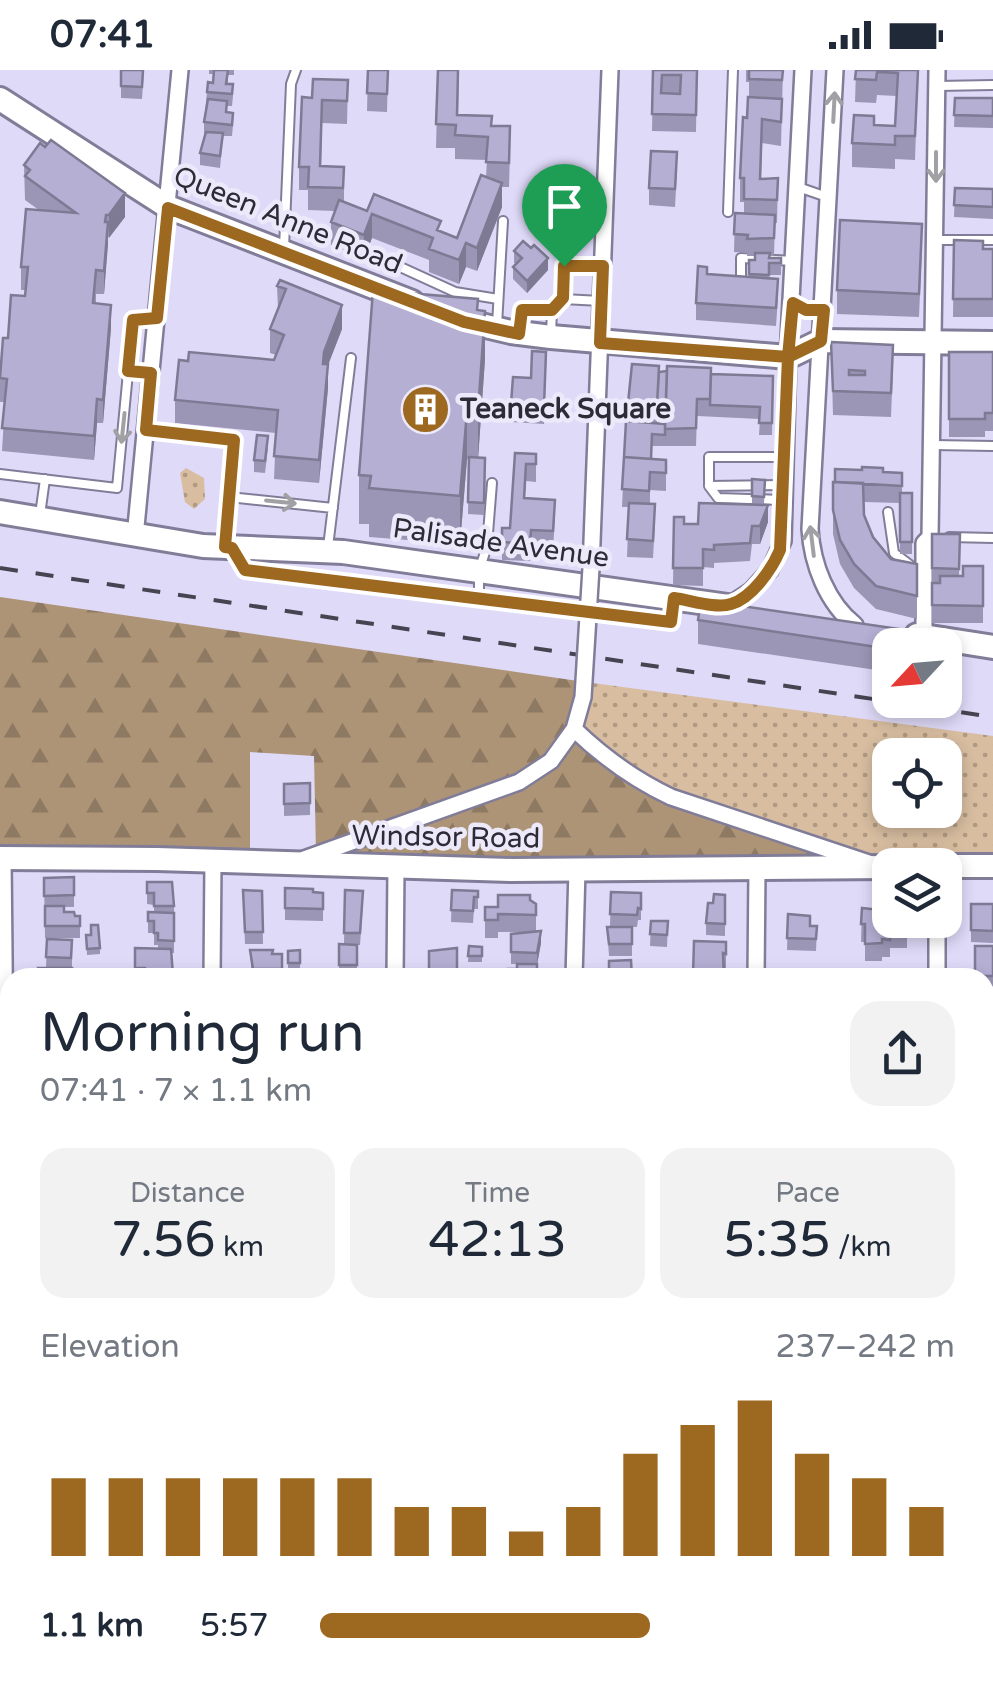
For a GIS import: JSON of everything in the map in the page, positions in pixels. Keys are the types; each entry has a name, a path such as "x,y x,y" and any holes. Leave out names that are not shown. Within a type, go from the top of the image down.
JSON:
{"street":[{"path":"135,538 180,70"},
{"path":"292,863 519,782 550,761 574,729 583,698 591,568 610,70"},
{"path":"728,606 751,591 778,556 782,542 804,70"},
{"path":"836,70 811,548 830,594 846,618 872,628"},
{"path":"924,628 937,240 937,78"},
{"name":"Queen Anne Road","path":"0,99 168,208 382,290 405,307 508,332 788,357"},
{"path":"788,357 821,341 993,343"},
{"name":"Palisade Avenue","path":"0,512 135,538 229,548 328,551 375,547 479,570 759,610"},
{"path":"823,620 872,628"},
{"path":"962,642 993,646"},
{"path":"574,729 621,770 670,797 872,862"},
{"path":"1,858 3,968"},
{"name":"Windsor Road","path":"1,858 577,870 872,867"},
{"path":"212,968 213,860"},
{"path":"395,968 396,866"},
{"path":"962,866 993,866"},
{"path":"756,968 757,868"},
{"path":"574,968 577,870"},
{"path":"937,938 937,968"}],"lane":[{"path":"284,252 292,84 296,70"},
{"path":"728,212 733,70"},
{"path":"937,78 993,86"},
{"path":"798,188 830,198"},
{"path":"503,221 498,298 508,332"},
{"path":"937,240 993,240"},
{"path":"372,254 455,292 498,298"},
{"path":"758,288 741,288 742,258 795,261"},
{"path":"382,290 396,265"},
{"path":"551,337 552,310 563,298 564,266 603,266"},
{"path":"776,290 794,297 806,310 824,310"},
{"path":"563,298 602,301"},
{"path":"508,332 522,310 552,310"},
{"path":"0,474 117,488 133,320 157,318"},
{"path":"328,551 351,358"},
{"path":"128,371 151,373"},
{"path":"146,430 234,440 229,548 245,570 671,622 674,598"},
{"path":"932,446 993,446"},
{"path":"784,492 718,498 708,486 710,456 786,457"},
{"path":"40,519 45,480"},
{"path":"478,600 479,570 488,546 492,483"},
{"path":"708,486 784,492"},
{"path":"229,497 333,508"},
{"path":"888,512 894,554 907,564 924,567"},
{"path":"930,536 993,538"},
{"path":"614,617 616,590"}],"green space":[{"path":"0,597 585,682 872,861 872,867 512,870 316,854 314,756 250,752 250,862 0,858"}],"shaded area":[{"path":"186,468 204,478 205,499 194,509 185,502 180,473"},
{"path":"585,682 993,736 993,866 962,866 962,848 872,848 872,864 617,776 582,737"}],"building":[{"path":"121,70 143,70 142,87 121,86"},
{"path":"214,70 228,70 226,84 233,84 232,94 207,92"},
{"path":"368,70 388,70 387,94 367,93"},
{"path":"438,70 458,70 457,115 492,116 491,126 510,126 509,163 486,162 488,137 455,135 456,125 436,124"},
{"path":"653,70 697,70 696,115 652,114","holes":["662,75 681,75 680,94 661,93"]},
{"path":"749,70 783,70 782,80 749,79"},
{"path":"856,70 918,70 915,136 895,136 895,145 852,143 854,115 874,116 874,125 895,126 898,73 877,72 876,80 855,79"},
{"path":"313,79 348,80 347,101 322,100 320,166 344,167 343,188 308,187 309,167 299,167 302,97 312,98"},
{"path":"748,97 782,99 781,122 762,119 760,179 778,178 777,200 744,199 744,178 740,178 743,117 747,118"},
{"path":"955,98 993,98 993,116 954,115"},
{"path":"208,99 227,101 226,112 233,113 232,125 204,122"},
{"path":"206,132 223,133 220,156 200,153"},
{"path":"51,140 125,193 106,215 104,271 96,270 93,303 111,305 103,400 97,399 94,436 2,428 7,379 0,378 3,338 8,338 11,295 25,296 28,267 21,267 26,209 76,213 25,176 30,170 24,165 40,143 45,147"},
{"path":"651,151 677,152 675,189 649,188"},
{"path":"481,175 502,183 477,248 466,243 459,260 429,249 433,238 372,214 364,235 331,222 339,200 367,211 374,194 441,221 437,230 457,238"},
{"path":"955,188 993,189 993,207 954,205"},
{"path":"735,213 775,215 774,238 747,239 748,235 734,234"},
{"path":"840,220 922,224 919,294 837,290"},
{"path":"954,240 983,241 983,249 993,249 993,299 953,299"},
{"path":"523,241 548,258 527,281 513,267 522,258 514,251"},
{"path":"755,253 770,253 769,258 781,258 781,263 769,263 769,275 749,274 749,260 755,260"},
{"path":"698,266 707,267 707,274 778,279 776,308 696,303"},
{"path":"280,280 342,305 324,352 323,364 328,364 319,460 274,456 278,410 175,400 179,360 188,361 189,352 274,360 284,335 270,329 286,289 277,286"},
{"name":"Teaneck Square","path":"373,290 478,299 477,310 485,311 478,412 467,411 460,496 369,488 371,476 359,475"},
{"path":"831,342 893,345 891,393 833,391","holes":["849,370 865,371 865,375 849,375"]},
{"path":"532,351 546,352 544,406 511,404 513,377 531,378"},
{"path":"949,352 993,352 993,413 985,413 985,419 949,419"},
{"path":"632,364 659,366 657,405 628,403"},
{"path":"667,366 711,368 710,399 697,399 696,428 665,429"},
{"path":"667,371 666,403 657,403 659,372"},
{"path":"711,374 773,376 772,423 759,423 760,407 710,405"},
{"path":"626,421 665,424 665,435 652,434 651,459 624,457"},
{"path":"257,435 268,436 265,461 254,460"},
{"path":"515,453 536,454 536,464 526,464 524,498 555,500 553,531 531,530 530,544 502,542 502,528 510,528"},
{"path":"469,457 485,458 484,503 468,502"},
{"path":"624,457 666,460 666,473 650,472 649,491 622,489"},
{"path":"862,467 902,473 902,486 835,482 835,469"},
{"path":"752,479 765,480 764,497 752,496"},
{"path":"833,482 863,483 864,515 873,537 891,559 917,564 917,596 876,586 854,564 840,540 833,510"},
{"path":"900,493 912,493 912,542 900,542"},
{"path":"629,503 655,504 653,541 627,539"},
{"path":"699,503 768,505 760,526 752,526 750,543 703,549 703,568 673,568 674,517 684,517 684,524 698,524"},
{"path":"932,534 960,534 959,569 932,568"},
{"path":"963,566 983,566 983,606 932,605 932,583 940,583 940,576 963,576"},
{"path":"701,600 892,628 872,628 872,646 698,620"},
{"path":"310,783 310,803 284,804 284,784"},
{"path":"74,877 74,895 44,896 44,878"},
{"path":"147,882 172,882 174,906 154,906 154,893 147,893"},
{"path":"285,888 323,893 323,909 285,908"},
{"path":"243,890 262,891 263,932 245,932"},
{"path":"345,890 363,891 360,933 344,933"},
{"path":"452,890 478,891 473,911 451,910"},
{"path":"611,892 641,893 637,915 610,914"},
{"path":"714,894 725,895 725,924 706,923 708,903 713,903"},
{"path":"498,895 530,895 536,904 536,915 498,914 498,920 485,920 485,907 498,907"},
{"path":"971,904 993,904 993,931 971,930"},
{"path":"45,906 64,906 64,912 80,916 80,926 45,926"},
{"path":"862,908 872,909 872,938 890,940 865,944 865,924 861,924"},
{"path":"148,912 174,913 174,941 158,940 154,921 148,921"},
{"path":"788,914 810,916 810,926 817,926 816,939 787,938"},
{"path":"651,921 668,921 667,935 650,934"},
{"path":"91,925 98,925 100,948 87,949 86,935 91,935"},
{"path":"607,927 632,927 632,944 609,944"},
{"path":"541,931 537,953 511,952 511,934"},
{"path":"47,939 72,940 71,958 46,957"},
{"path":"694,941 726,942 724,968 693,968"},
{"path":"339,944 357,945 357,965 339,965"},
{"path":"469,946 482,947 482,956 468,956"},
{"path":"975,946 993,946 993,968 975,968"},
{"path":"135,948 171,949 172,968 135,968"},
{"path":"457,948 457,968 429,968 429,951"},
{"path":"250,950 282,954 282,968 253,968"},
{"path":"300,950 300,963 288,963 288,951"},
{"path":"631,960 631,968 609,968 609,961"},
{"path":"517,964 537,964 537,968 517,968"}],"railway":[{"path":"0,568 993,717"}],"place":[{"name":"Teaneck Square","path":"425,409"}],"route":[{"path":"564,266 563,298 552,310 522,310 519,334 464,322 168,208 157,318 133,320 128,371 151,373 146,430 234,440 225,547 232,548 245,570 671,622 674,598 728,606 741,600 770,570 780,550 788,357 821,341 824,310 806,310 793,303 788,357 600,343 603,266 564,266"}]}
